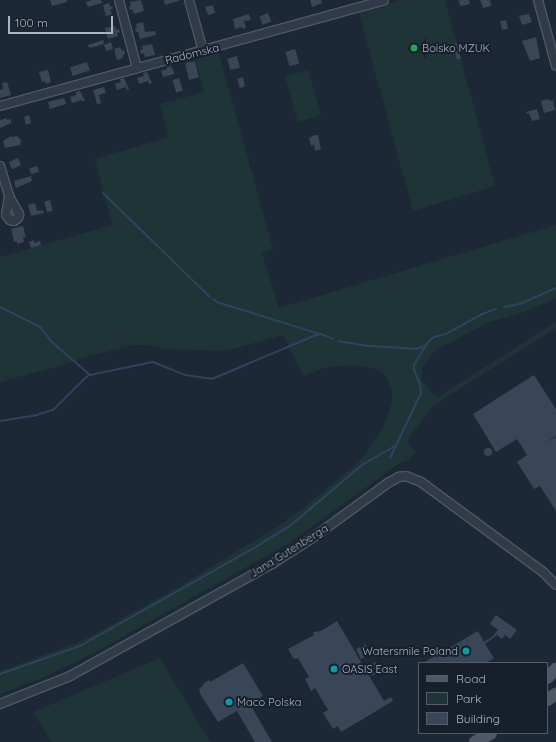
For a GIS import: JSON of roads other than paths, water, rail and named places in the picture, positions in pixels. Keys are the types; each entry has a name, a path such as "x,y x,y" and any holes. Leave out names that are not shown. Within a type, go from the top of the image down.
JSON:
{"main road":[{"path":"548,677 556,669"},
{"path":"471,742 481,734"},
{"path":"475,742 489,734"}],"street":[{"path":"119,0 137,68"},
{"path":"189,0 203,51"},
{"name":"Radomska","path":"0,106 384,0"},
{"path":"538,0 556,66"},
{"path":"0,166 9,196"},
{"name":"Jana Gutenberga","path":"0,704 70,676 272,564 314,538 388,483 399,477 406,476 422,482 543,572 556,585"}],"waterway":[{"path":"103,193 210,297"},
{"path":"504,307 520,304 556,288"},
{"path":"213,299 217,302 320,334"},
{"path":"0,307 40,327 52,342 90,375 153,362 185,375 212,379 316,335 321,334 333,339"},
{"path":"390,458 421,393 420,384 414,370 414,365 427,343 434,337 446,334 480,315 496,309"},
{"path":"338,341 371,346 416,349 425,346"},
{"path":"0,421 33,416 53,410 89,375"},
{"path":"0,674 80,646 259,545 291,525 362,465 396,445"}],"place":[{"name":"Boisko MZUK","path":"414,48"},
{"name":"Watersmile Poland","path":"466,651"},
{"name":"OASIS East","path":"334,669"},
{"name":"Maco Polska","path":"229,702"}]}
